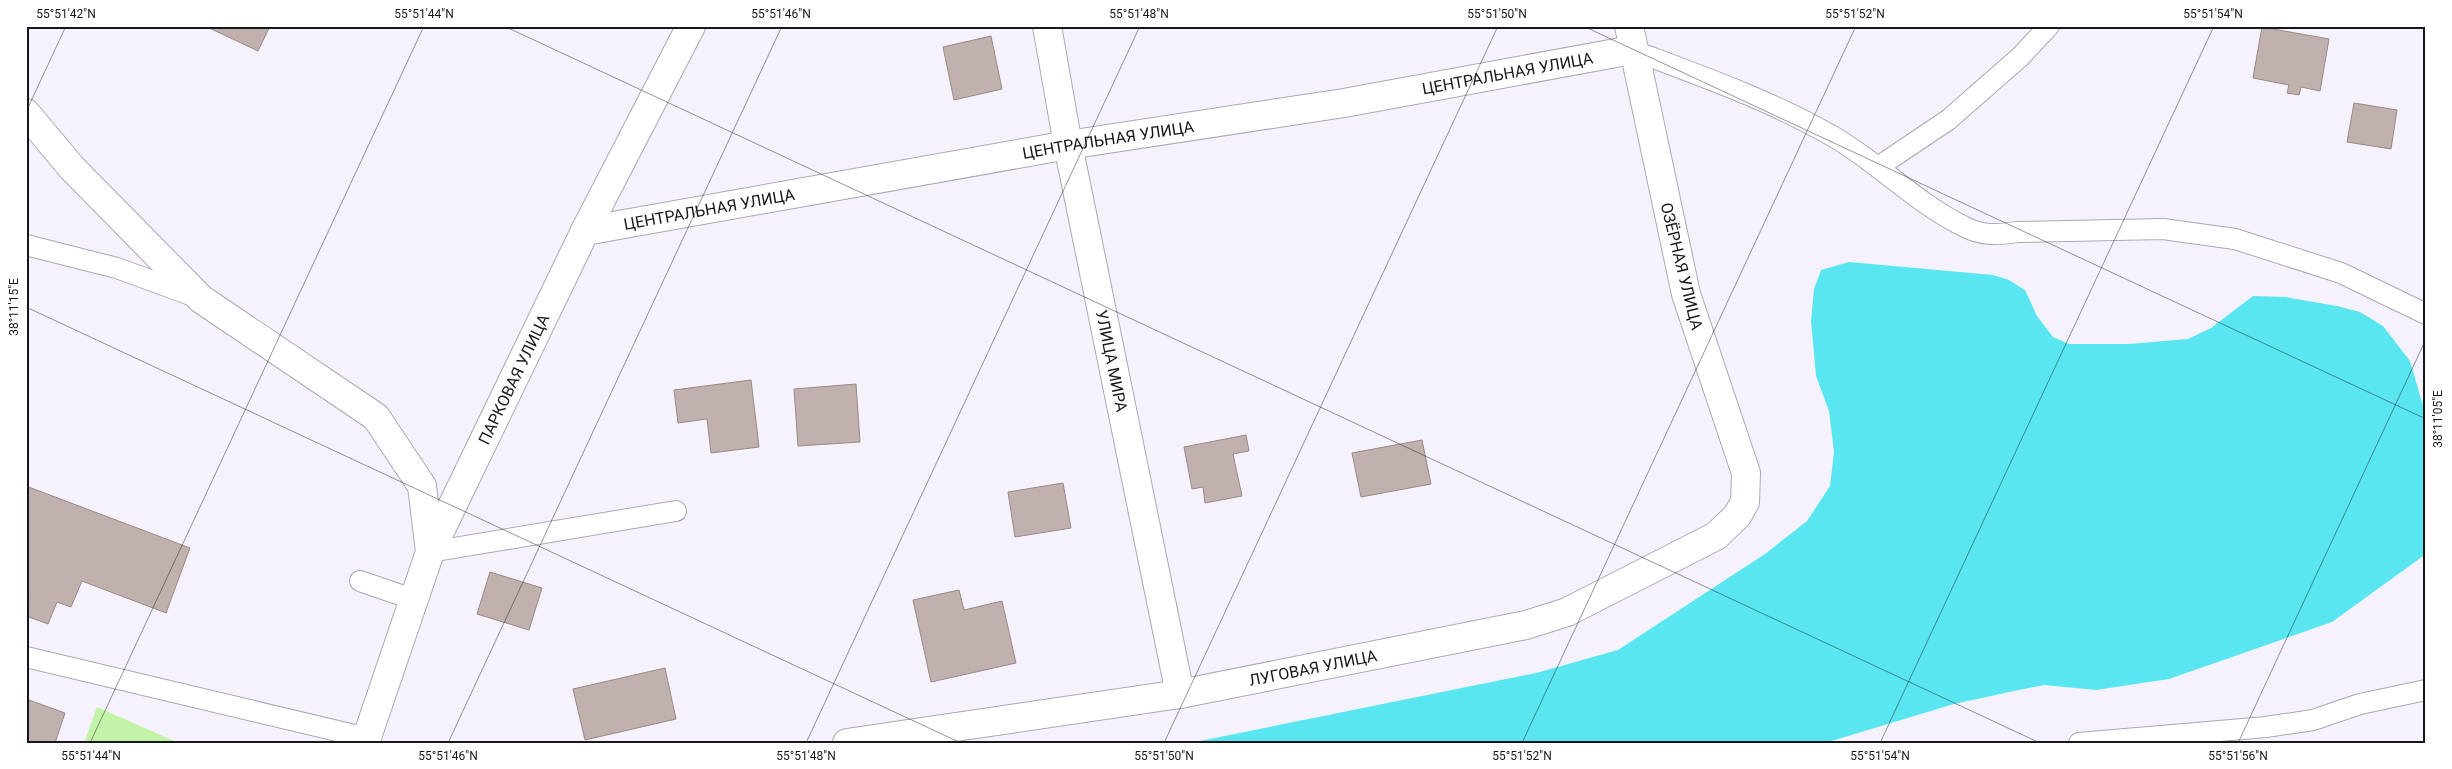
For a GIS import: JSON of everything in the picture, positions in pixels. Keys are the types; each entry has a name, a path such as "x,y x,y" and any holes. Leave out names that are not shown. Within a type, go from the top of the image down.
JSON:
{"street":[{"name":"ПАРКОВАЯ УЛИЦА","path":"366,740 430,552 585,232 691,26"},
{"name":"УЛИЦА МИРА","path":"1047,26 1068,145 1180,694"},
{"name":"ЦЕНТРАЛЬНАЯ УЛИЦА","path":"585,232 1068,145 1344,103 1631,38"},
{"name":"ОЗЁРНАЯ УЛИЦА","path":"1631,38 1686,294 1746,473 1745,502"},
{"path":"26,113 72,168 201,299 376,417 422,486 430,552"},
{"name":"ЛУГОВАЯ УЛИЦА","path":"847,743 1180,694 1526,624 1568,612 1716,536 1737,516 1745,502"}],"lane":[{"path":"1878,167 1948,120 2020,57 2049,26"},
{"path":"1631,38 1761,100 1835,138 1942,214 1966,228 1993,236 2017,232 2163,229 2235,239 2341,273 2426,314"},
{"path":"26,244 117,268 201,299"},
{"path":"430,552 676,511"},
{"path":"360,581 415,600"},
{"path":"26,657 366,740"},
{"path":"2078,743 2266,727 2313,720 2360,704 2426,690"}],"green space":[{"path":"97,707 179,743 84,743"}],"water":[{"path":"1849,262 1993,275 2009,280 2025,290 2037,316 2053,337 2069,344 2129,344 2188,339 2211,328 2253,296 2285,297 2360,312 2383,326 2410,361 2426,416 2426,554 2332,622 2169,679 2096,690 2044,685 1954,704 1825,743 1190,743 1536,673 1618,650 1765,554 1807,521 1830,486 1834,452 1829,411 1816,376 1811,321 1814,289 1821,270"}],"building":[{"path":"205,26 270,26 258,51"},
{"path":"2262,27 2329,39 2320,91 2301,87 2299,95 2287,93 2289,85 2253,78"},
{"path":"991,36 1002,89 954,100 943,47"},
{"path":"2354,103 2397,110 2391,149 2347,142"},
{"path":"751,380 759,447 711,453 707,419 678,423 674,390"},
{"path":"856,384 860,442 798,446 794,389"},
{"path":"1246,435 1249,451 1233,454 1242,496 1205,503 1203,487 1192,489 1184,447"},
{"path":"1422,440 1431,484 1361,497 1352,453"},
{"path":"1063,483 1071,528 1015,537 1008,492"},
{"path":"26,486 190,548 166,613 82,581 71,607 57,602 48,624 26,616 26,602 29,594 26,593"},
{"path":"490,572 542,588 529,630 477,614"},
{"path":"959,590 964,610 1002,601 1016,663 931,682 913,600"},
{"path":"665,668 676,719 585,740 573,689"},
{"path":"26,699 65,713 55,743 26,743"}]}
